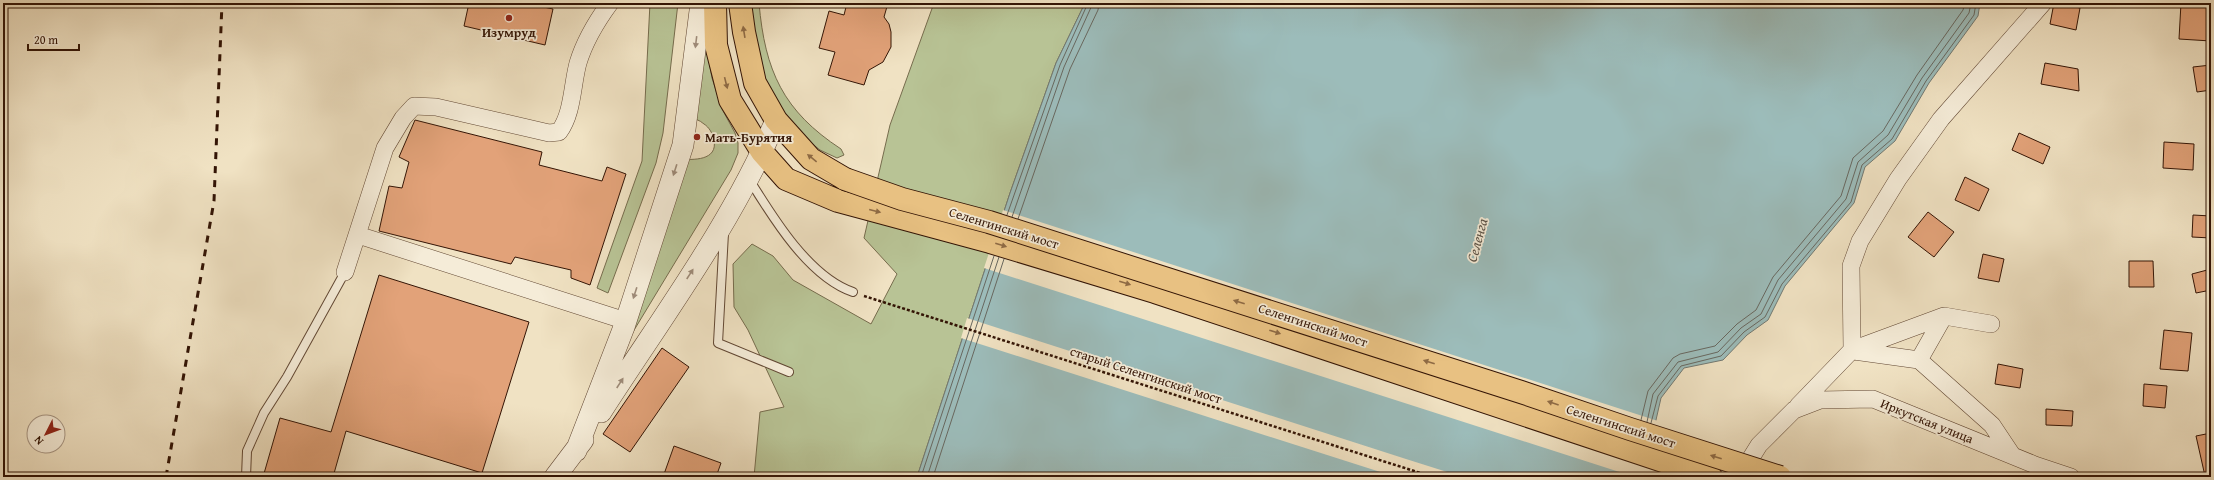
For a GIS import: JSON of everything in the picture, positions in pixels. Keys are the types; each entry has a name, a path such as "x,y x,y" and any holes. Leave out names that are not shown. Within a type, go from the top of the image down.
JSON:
{"main road":[{"path":"715,3 716,45 730,100 762,152 786,179"},
{"name":"Селенгинский мост","path":"740,3 744,32 755,83 776,120 811,159 845,179 902,199 1004,227 1521,392 1780,477"},
{"name":"Селенгинский мост","path":"786,179 838,201 990,242 1155,292 1711,477"}],"street":[{"path":"345,272 385,148 403,118 414,106 436,107 549,133 559,132 565,123 578,64 591,30 610,3"},
{"path":"576,451 626,321 683,145 701,3"},
{"path":"1852,350 1851,266 1860,241 1898,179 1941,120 2043,3"},
{"path":"555,477 576,451 725,220 762,152 776,120"},
{"path":"748,178 764,176 786,179"},
{"path":"358,235 522,285 626,321"},
{"path":"1919,360 1944,316"},
{"path":"1794,410 1852,350 1944,316 1991,324"},
{"path":"1852,350 1919,360 1992,425 2012,455"},
{"name":"Иркутская улица","path":"1739,477 1759,445 1794,410 1820,400 1873,398 2012,455 2071,477"}],"lane":[{"path":"748,178 770,213 822,276 840,288 853,292"},
{"path":"725,220 718,343 789,372"},
{"path":"246,477 247,451 264,413 287,377 345,272"}],"path":[{"name":"старый Селенгинский мост","path":"853,292 1433,477"}],"green space":[{"path":"650,3 678,3 663,133 656,163 608,293 597,288 642,161"},
{"path":"745,3 759,3 766,49 772,69 780,87 791,104 821,135 841,149 844,155 837,158 820,150 801,135 790,123 765,86"},
{"path":"934,3 1085,3 1056,63 1010,193 917,477 754,477 760,412 784,407 748,330 734,307 733,264 752,244 773,256 793,280 871,324 897,274 864,238 890,125"},
{"path":"706,45 712,78 722,109 735,133 738,143 738,153 731,170 619,355 679,159 703,158 712,152 714,147 713,135 708,127 700,121 687,115"}],"water":[{"name":"Селенга","path":"1085,3 1980,3 1978,16 1929,83 1895,141 1865,167 1854,203 1785,286 1768,320 1747,335 1723,360 1684,368 1661,398 1643,477 917,477 1010,193 1056,63"}],"pier":[{"path":"1003,210 1658,421 1645,477 1635,477 984,268"},
{"path":"967,318 1463,477 1396,477 961,338"}],"building":[{"name":"Изумруд","path":"469,3 525,3 553,9 545,45 464,26"},
{"path":"847,3 888,3 884,17 889,24 891,32 891,47 883,62 869,70 864,85 828,75 835,52 819,48 829,11 844,15"},
{"path":"2054,3 2080,8 2076,30 2050,24"},
{"path":"2181,3 2211,5 2211,41 2179,39"},
{"path":"2045,63 2078,69 2079,91 2041,84"},
{"path":"2211,65 2211,90 2197,92 2193,67"},
{"path":"415,120 542,152 539,165 602,181 607,167 626,174 590,285 571,278 571,270 515,257 511,264 379,231 389,186 402,188 409,162 399,157"},
{"path":"2019,133 2050,147 2043,164 2012,150"},
{"path":"2164,142 2194,144 2193,170 2163,168"},
{"path":"1965,177 1989,189 1979,211 1955,200"},
{"path":"1928,212 1954,232 1934,257 1908,237"},
{"path":"2193,215 2211,216 2211,238 2192,237"},
{"path":"1983,254 2004,259 1999,282 1978,278"},
{"path":"2129,261 2153,261 2154,287 2129,287"},
{"path":"2211,269 2211,290 2196,293 2192,274"},
{"path":"379,275 529,322 482,473 346,431 333,477 263,477 280,418 331,432"},
{"path":"2164,330 2192,333 2188,371 2160,369"},
{"path":"662,348 689,367 630,452 603,434"},
{"path":"1998,364 2023,369 2020,388 1995,384"},
{"path":"2144,384 2167,386 2165,408 2143,406"},
{"path":"2046,409 2073,411 2072,426 2046,425"},
{"path":"2211,433 2211,475 2205,476 2196,436"},
{"path":"674,446 721,463 716,477 663,477"}],"railway":[{"path":"166,477 214,201 222,3"}],"place":[{"name":"Изумруд","path":"509,18"},
{"name":"Мать-Бурятия","path":"697,137"}]}
